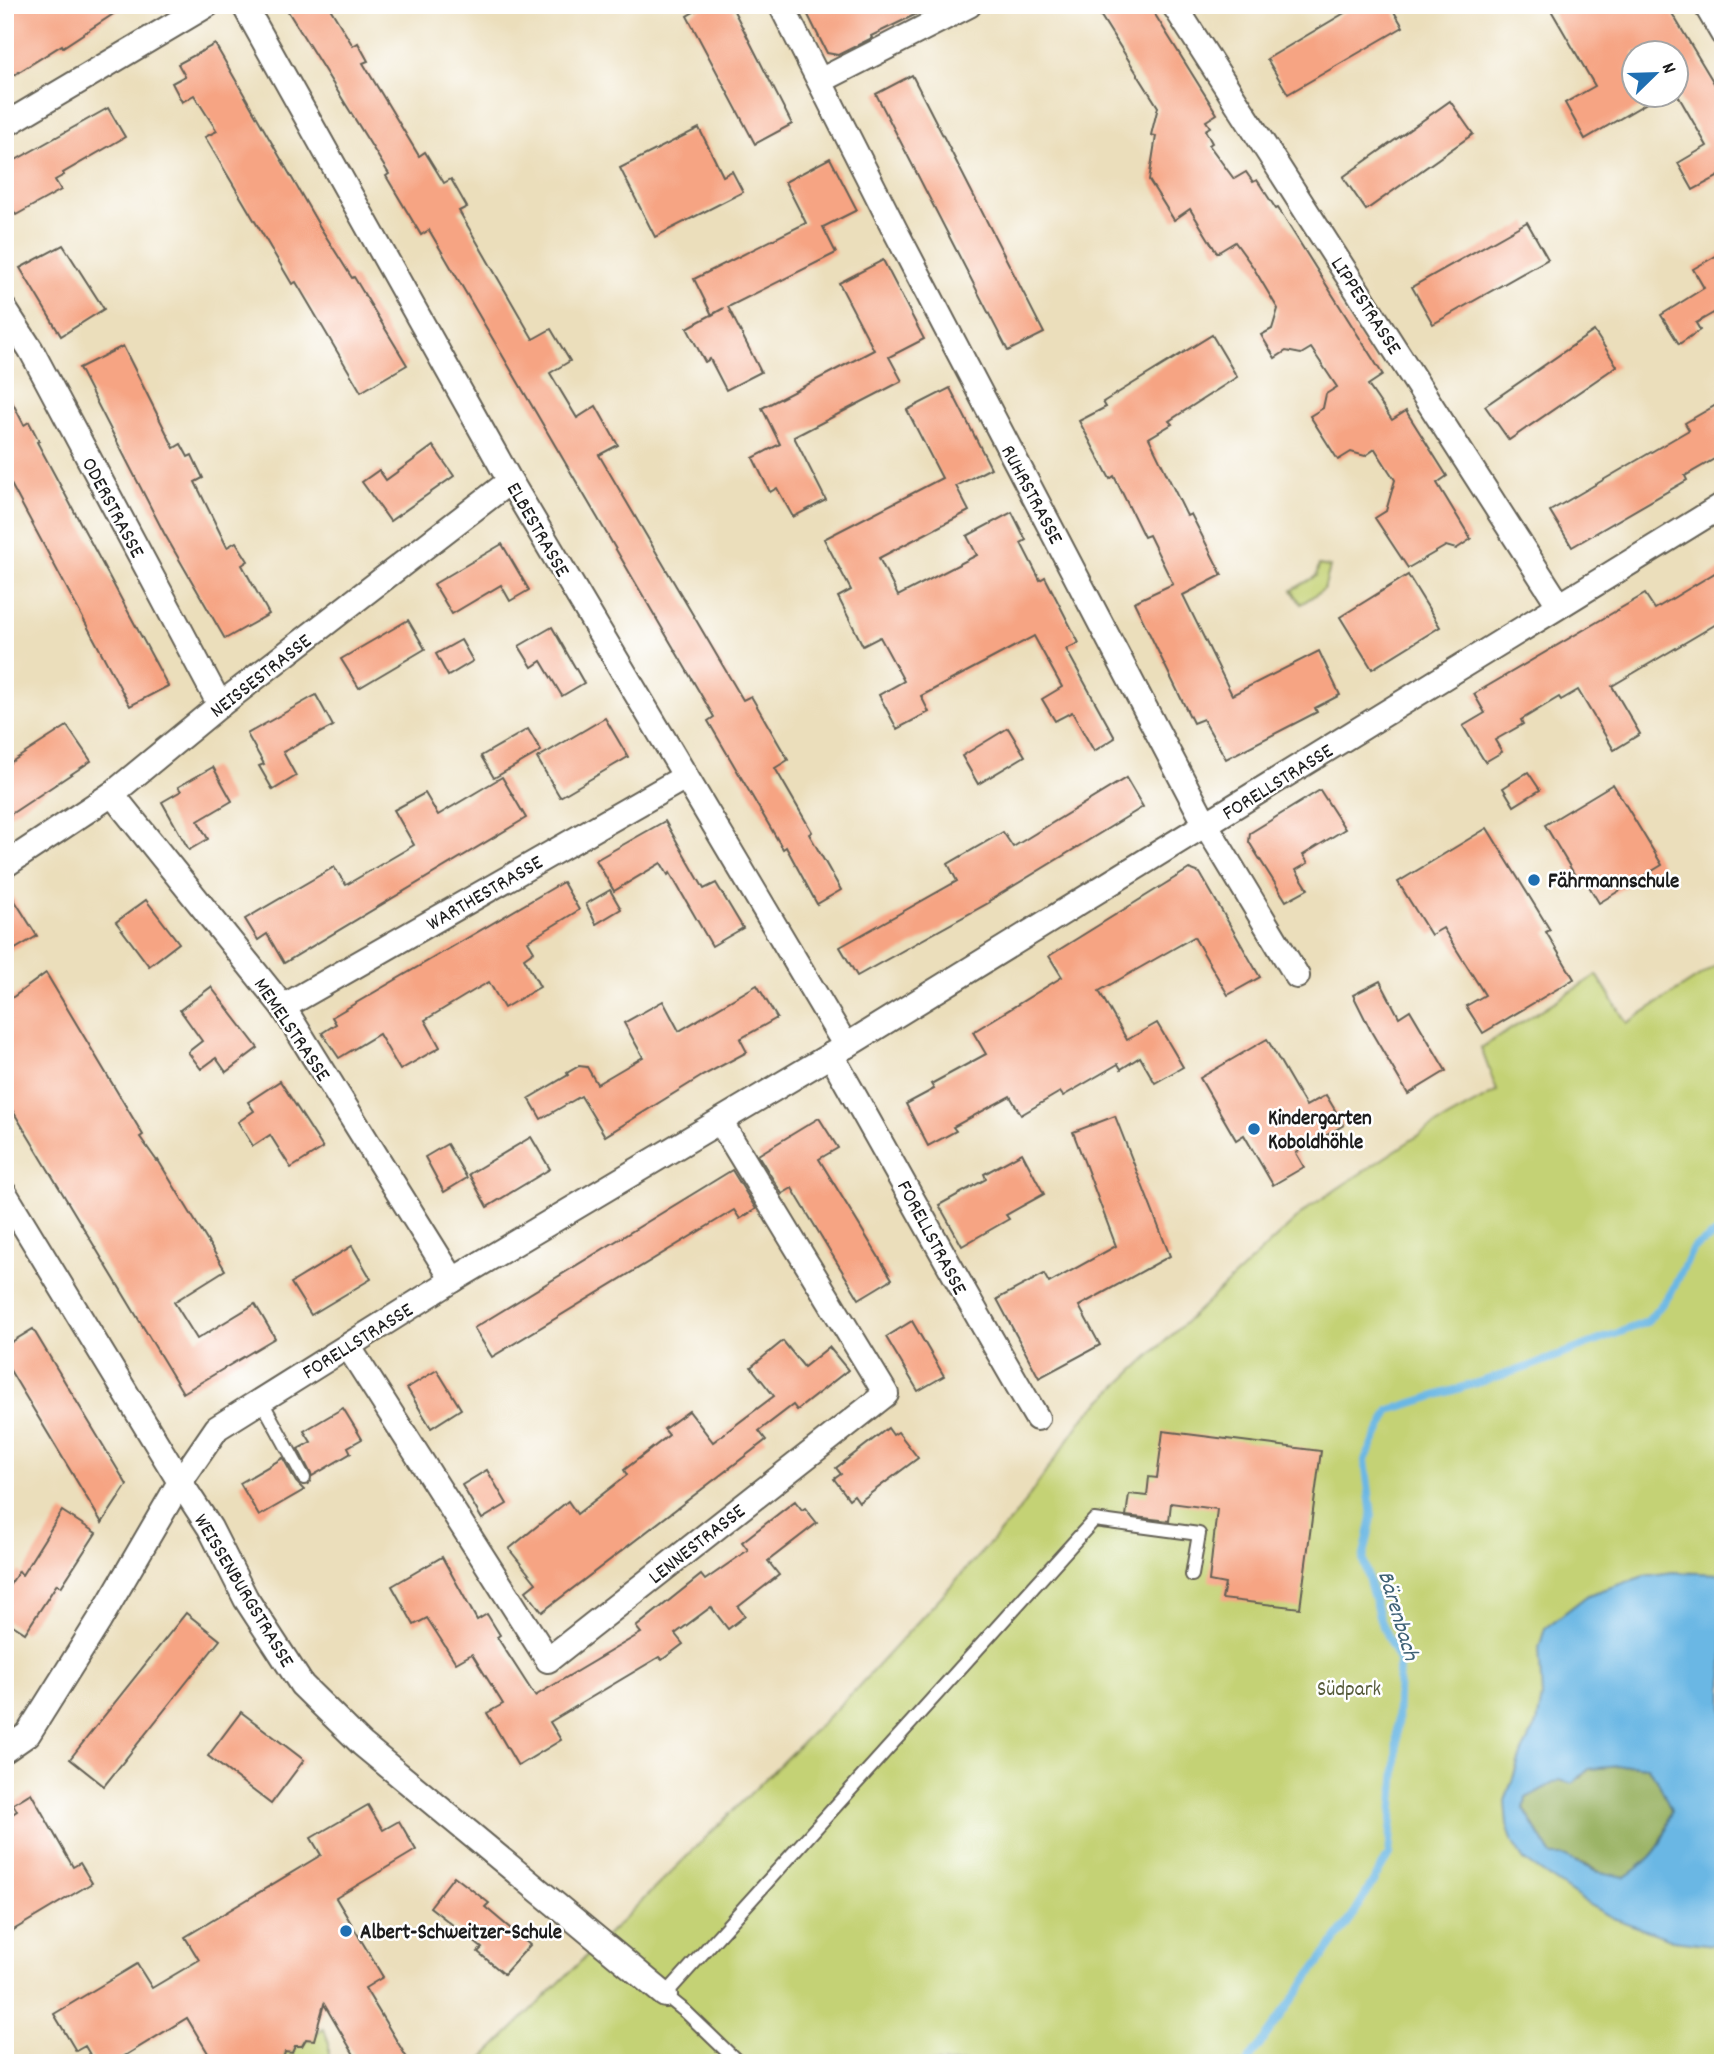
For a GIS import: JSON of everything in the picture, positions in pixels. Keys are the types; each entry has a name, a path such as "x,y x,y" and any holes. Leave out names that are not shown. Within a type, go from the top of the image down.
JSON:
{"street":[{"path":"5,125 207,5"},
{"name":"ELBESTRASSE","path":"244,5 510,481 685,777 839,1050"},
{"name":"RUHRSTRASSE","path":"781,5 1206,825 1297,976"},
{"path":"820,81 970,5"},
{"name":"LIPPESTRASSE","path":"1174,5 1559,605"},
{"path":"1706,5 1723,34"},
{"name":"ODERSTRASSE","path":"5,310 31,350 220,705"},
{"name":"NEISSESTRASSE","path":"5,864 112,794 220,705 510,481"},
{"name":"FORELLSTRASSE","path":"5,1750 28,1734 99,1621 180,1482 217,1428 453,1280 839,1050 1723,505"},
{"name":"WARTHESTRASSE","path":"283,1007 685,777"},
{"name":"MEMELSTRASSE","path":"112,794 283,1007 453,1280"},
{"name":"FORELLSTRASSE","path":"839,1050 898,1173 965,1297 1037,1418"},
{"name":"LENNESTRASSE","path":"348,1346 548,1660 886,1394 720,1121"},
{"name":"WEISSENBURGSTRASSE","path":"5,1194 180,1482 211,1528 247,1598 302,1685 362,1744 665,1995"}],"lane":[{"path":"261,1400 304,1478"},
{"path":"739,2063 665,1995 1094,1520 1199,1534 1192,1575"}],"green space":[{"path":"1319,565 1330,567 1324,589 1301,604 1292,590 1316,576"},
{"name":"Südpark","path":"1723,961 1723,2063 478,2063 856,1689 1015,1516 1085,1416 1308,1208 1425,1131 1497,1091 1481,1048 1597,975 1627,1023"},
{"path":"1630,1765 1647,1767 1657,1779 1671,1810 1665,1832 1651,1856 1625,1877 1606,1875 1579,1862 1552,1856 1524,1808 1526,1798 1559,1779 1581,1778 1589,1769"},
{"path":"324,2029 329,2043 329,2063 273,2063 275,2059 283,2059 285,2052 292,2053 295,2046 302,2046 306,2039 313,2040 315,2034"}],"water":[{"path":"1673,1572 1723,1574 1723,1946 1673,1940 1613,1918 1591,1906 1524,1860 1513,1843 1507,1825 1505,1801 1522,1752 1537,1724 1542,1697 1539,1648 1545,1628 1588,1595 1644,1576","holes":["1630,1765 1647,1767 1657,1779 1671,1810 1657,1849 1644,1863 1625,1877 1595,1871 1564,1856 1552,1856 1524,1809 1526,1798 1559,1780 1572,1784 1589,1769"]}],"building":[{"path":"23,5 127,5 14,75 5,60 5,16"},
{"path":"284,5 328,5 353,46 358,43 368,61 363,63 419,156 425,152 444,183 451,179 467,207 459,211 533,339 551,329 570,361 550,373 577,418 596,406 618,445 599,455 743,700 751,696 788,760 775,768 841,890 817,904 786,847 783,849 708,721 714,717 429,230 421,235 386,176 389,174"},
{"path":"706,5 731,5 792,124 755,144 687,16"},
{"path":"803,5 935,5 838,55 827,53"},
{"path":"1094,5 1149,5 1217,114 1206,121 1210,127 1205,130 1212,143 1209,145 1234,179 1246,172 1253,182 1257,180 1276,209 1278,208 1383,375 1368,385 1392,420 1406,411 1447,476 1437,483 1471,539 1456,549 1446,546 1408,568 1375,518 1386,511 1395,480 1375,449 1365,456 1351,452 1338,460 1310,416 1323,408 1326,394 1337,387 1311,348 1301,354 1286,351 1275,358 1261,335 1272,329 1278,309 1253,267 1235,242 1217,253 1190,209 1174,220 1149,180 1156,136 1151,135 1158,107"},
{"path":"1358,5 1390,5 1403,27 1288,94 1267,59"},
{"path":"1548,5 1667,5 1687,38 1620,38 1620,108 1638,108 1585,139 1565,103 1595,86"},
{"path":"1690,43 1723,98 1723,174 1693,190 1678,163 1707,146 1685,108 1690,108"},
{"path":"215,44 320,227 407,365 361,392 296,282 292,284 205,137 217,131 194,95 182,102 172,83 185,76 178,64"},
{"path":"912,75 1044,333 1008,351 876,94"},
{"path":"1450,101 1473,134 1366,210 1343,177"},
{"path":"108,108 125,137 63,173 64,175 55,180 61,190 16,215 5,195 5,166"},
{"path":"699,128 723,176 732,171 743,192 655,237 620,168"},
{"path":"830,158 857,210 823,227 836,253 728,307 761,372 726,390 710,359 705,362 687,328 712,315 694,279 806,223 785,182"},
{"path":"1527,222 1548,259 1433,324 1412,287"},
{"path":"63,245 104,309 61,336 20,268"},
{"path":"1723,252 1723,321 1717,311 1696,323 1700,330 1679,344 1661,315 1704,288 1693,269"},
{"path":"883,260 924,339 889,357 902,381 794,437 826,500 793,517 777,488 770,492 753,458 780,444 762,408 874,350 839,283"},
{"path":"1594,331 1617,366 1509,440 1485,406"},
{"path":"1212,335 1237,377 1169,421 1172,424 1149,438 1187,516 1191,514 1222,575 1183,595 1232,695 1319,651 1340,695 1315,708 1317,712 1226,759 1203,719 1193,723 1134,602 1173,584 1149,535 1144,537 1114,476 1110,479 1079,421 1106,407 1103,402"},
{"path":"123,346 174,448 181,444 188,457 192,455 203,478 195,482 227,547 236,542 248,561 242,565 269,614 225,639 164,533 79,368"},
{"path":"5,388 24,425 29,422 39,441 37,442 168,686 130,706 5,473"},
{"path":"950,388 991,468 956,486 969,511 879,558 898,596 977,555 967,536 1012,512 1026,540 1021,543 1040,580 1045,577 1079,643 1066,649 1115,738 1094,751 1072,712 1055,721 1042,699 1062,687 1034,636 921,696 929,712 897,729 879,695 904,681 880,637 863,646 838,597 851,590 824,539 942,478 907,410"},
{"path":"1723,401 1723,454 1685,476 1687,480 1572,547 1550,511 1689,430 1685,423"},
{"path":"433,446 454,476 390,521 362,482 379,470 386,480"},
{"path":"502,544 529,590 510,601 501,585 452,614 434,584"},
{"path":"1723,568 1723,620 1612,686 1640,734 1614,750 1578,690 1561,700 1559,697 1521,720 1523,724 1495,740 1502,752 1485,762 1463,726 1485,713 1474,694 1645,594 1655,609"},
{"path":"1408,575 1440,627 1372,669 1340,617"},
{"path":"408,620 425,649 359,688 341,659"},
{"path":"552,627 584,683 562,696 541,661 532,667 519,646"},
{"path":"461,640 473,661 448,676 436,654"},
{"path":"316,695 333,726 283,752 296,776 273,790 259,766 264,764 247,734"},
{"path":"605,718 628,757 560,797 537,758"},
{"path":"67,726 91,761 5,818 5,766"},
{"path":"1008,728 1025,756 978,784 962,756"},
{"path":"528,729 541,751 494,778 481,756"},
{"path":"213,767 232,801 198,821 208,839 189,850 162,802 181,791 178,787"},
{"path":"1528,772 1540,790 1514,806 1503,788"},
{"path":"502,777 526,818 284,963 267,934 258,940 245,919 334,867 346,885 414,845 394,810 425,793 438,815"},
{"path":"1126,778 1143,807 990,902 857,976 840,947 957,881 948,864 1003,832 1013,847"},
{"path":"1613,784 1662,865 1599,903 1584,878 1579,882 1545,825"},
{"path":"1320,790 1345,829 1303,855 1308,863 1296,870 1308,889 1286,901 1249,842 1250,833"},
{"path":"665,821 704,889 716,883 743,928 712,946 670,873 668,875 661,863 614,891 596,860"},
{"path":"1487,828 1550,930 1546,932 1574,979 1483,1033 1466,1006 1485,995 1443,928 1431,935 1398,882"},
{"path":"1189,869 1200,873 1260,977 1228,995 1194,937 1099,991 1127,1040 1157,1023 1183,1067 1155,1083 1140,1057 1121,1069 1118,1064 1063,1096 1060,1092 1021,1115 1010,1096 953,1127 956,1131 928,1146 906,1104 934,1089 931,1084 986,1054 973,1032 1062,977 1049,956"},
{"path":"563,882 579,910 528,941 534,951 524,958 540,987 504,1008 489,982 473,991 425,1020 440,1047 400,1070 379,1034 339,1058 322,1033 336,1024 332,1017"},
{"path":"5,885 37,936 5,955"},
{"path":"610,890 621,909 596,924 586,904"},
{"path":"146,900 179,943 149,966 116,922"},
{"path":"46,973 143,1135 140,1137 158,1160 225,1270 174,1302 197,1339 255,1304 275,1338 183,1393 5,1098 5,1003"},
{"path":"1380,981 1399,1017 1410,1010 1446,1071 1408,1094 1353,995"},
{"path":"757,985 777,1018 740,1039 747,1052 702,1076 605,1136 581,1096 541,1119 529,1098 579,1066 587,1067 597,1084 643,1057 624,1023 663,1001 679,1031"},
{"path":"211,987 258,1048 226,1072 216,1058 201,1069 188,1052 202,1041 180,1010"},
{"path":"1267,1039 1306,1106 1326,1095 1344,1125 1296,1153 1304,1167 1273,1185 1244,1135 1236,1140 1200,1078"},
{"path":"280,1081 323,1148 291,1168 270,1135 253,1146 238,1122 254,1111 248,1102"},
{"path":"1115,1116 1170,1256 1079,1306 1100,1345 1039,1378 997,1299 1044,1274 1049,1283 1116,1246 1073,1132"},
{"path":"819,1118 838,1148 819,1159 892,1279 859,1299 792,1188 782,1194 758,1155"},
{"path":"531,1137 550,1169 487,1207 469,1174"},
{"path":"447,1144 467,1178 444,1192 425,1157"},
{"path":"1022,1153 1044,1194 1006,1215 1009,1219 962,1246 939,1205 986,1179 984,1174"},
{"path":"732,1170 756,1209 740,1219 734,1210 492,1357 474,1328"},
{"path":"352,1246 371,1279 311,1315 291,1283"},
{"path":"912,1321 944,1376 918,1391 886,1337"},
{"path":"33,1329 127,1485 102,1523 5,1362 5,1346"},
{"path":"783,1341 804,1367 829,1347 848,1370 797,1410 793,1405 759,1431 766,1440 542,1612 526,1591 536,1583 509,1549 568,1501 577,1514 627,1475 624,1470 669,1435 664,1429 689,1411 713,1442 774,1396 751,1367"},
{"path":"437,1370 461,1409 431,1428 407,1388"},
{"path":"343,1408 362,1439 348,1447 351,1453 312,1476 298,1449 311,1442 304,1431"},
{"path":"888,1428 893,1435 898,1432 918,1458 859,1502 854,1495 849,1499 834,1479 841,1474 836,1468"},
{"path":"1163,1431 1321,1451 1300,1608 1222,1599 1225,1584 1209,1581 1217,1509 1171,1503 1169,1521 1126,1516 1129,1494 1147,1496 1149,1477 1157,1478"},
{"path":"283,1458 296,1482 304,1490 259,1516 240,1483"},
{"path":"487,1470 507,1504 482,1519 462,1485"},
{"path":"795,1501 802,1510 805,1508 817,1523 768,1561 779,1575 738,1607 745,1616 728,1629 711,1607 675,1634 683,1644 662,1660 659,1657 550,1722 561,1740 518,1766 487,1713 503,1704 472,1654 456,1663 427,1618 414,1625 392,1586 442,1557 477,1620 487,1614 500,1635 497,1637 535,1696 641,1633 636,1627 701,1575 705,1580 748,1550 742,1542"},
{"path":"62,1511 96,1533 61,1587 57,1584 25,1633 5,1620 5,1592 19,1571 22,1575"},
{"path":"186,1613 220,1640 104,1786 70,1759"},
{"path":"241,1712 304,1760 271,1804 208,1756"},
{"path":"31,1793 73,1867 80,1863 92,1883 5,1935 5,1819 17,1811 13,1804"},
{"path":"368,1805 383,1830 399,1821 416,1850 336,1898 383,1977 365,1988 410,2063 359,2063 324,2004 314,2040 306,2039 302,2046 295,2046 292,2053 285,2052 283,2059 275,2059 273,2063 214,2063 187,2018 113,2063 95,2063 85,2046 76,2051 54,2014 137,1964 152,1988 199,1960 185,1937 321,1855 311,1838"},
{"path":"454,1876 489,1903 485,1907 530,1945 504,1974 478,1952 482,1948 430,1907"}],"waterway":[{"name":"Bärenbach","path":"1247,2063 1352,1917 1389,1855 1396,1768 1399,1661 1381,1623 1363,1560 1372,1517 1365,1460 1390,1410 1528,1367 1647,1322 1671,1293 1693,1248 1723,1230"}],"place":[{"name":"Fährmannschule","path":"1534,880"},
{"name":"Kindergarten Koboldhöhle","path":"1254,1129"},
{"name":"Albert-Schweitzer-Schule","path":"346,1931"}]}
